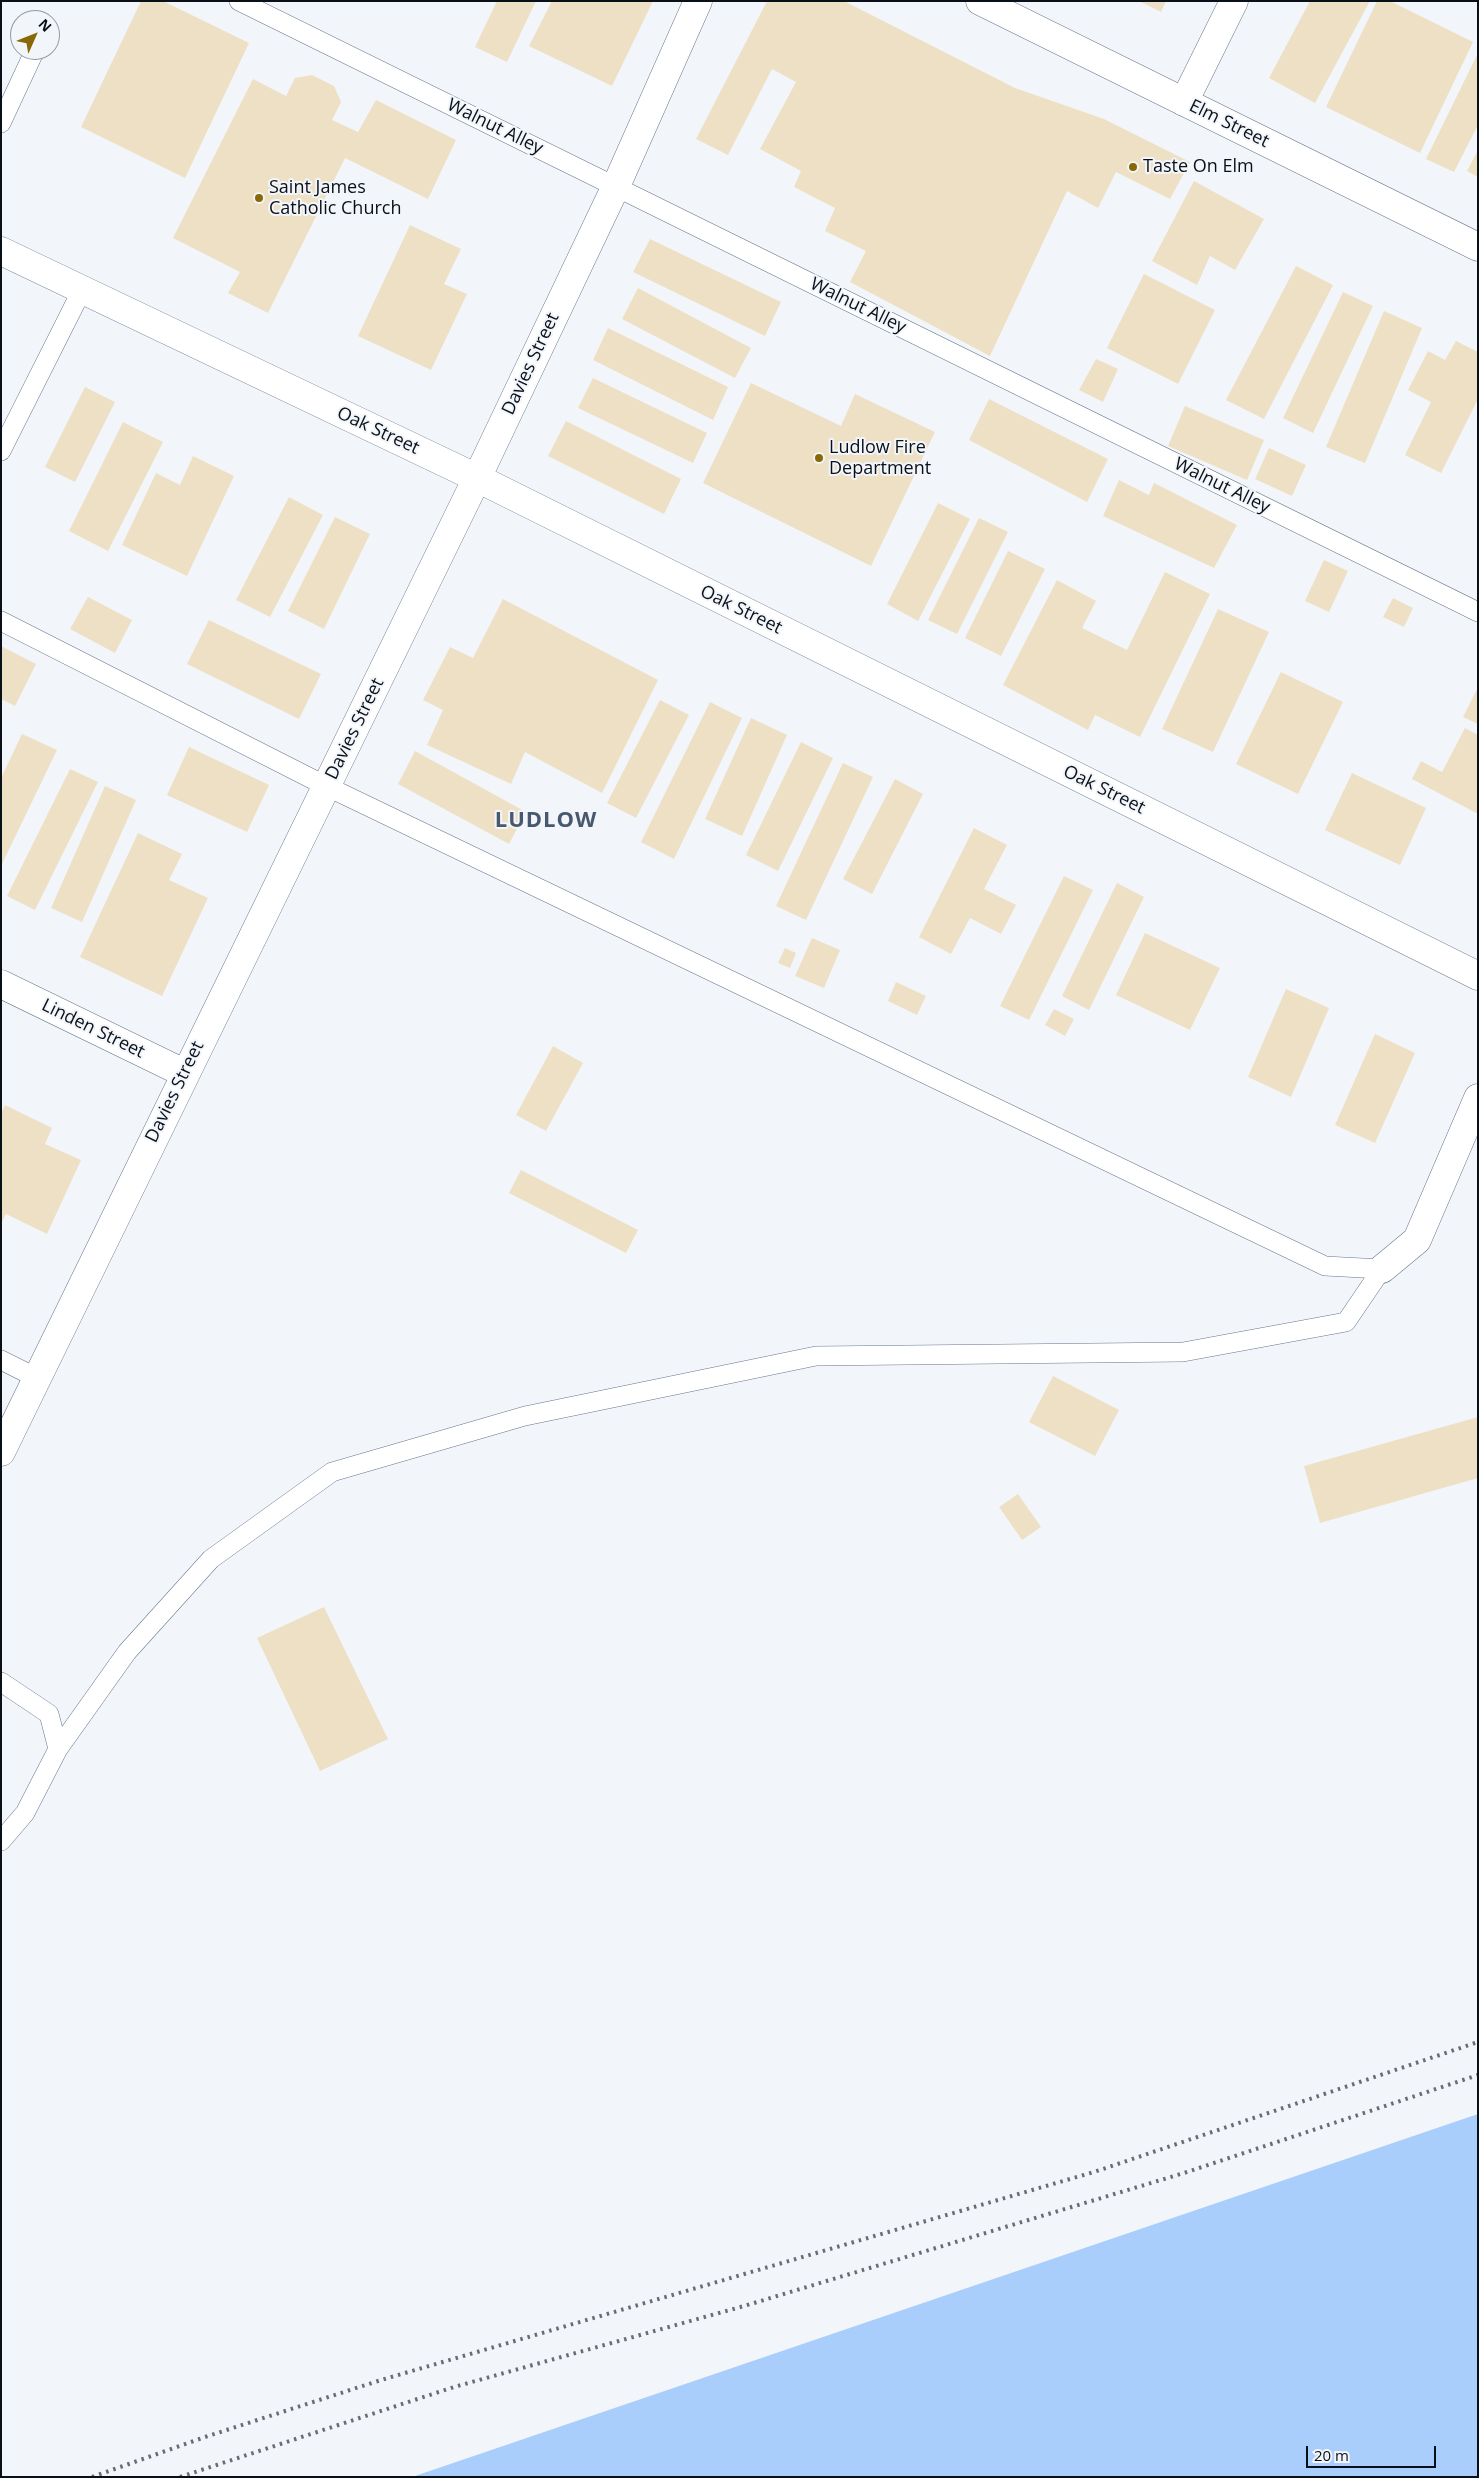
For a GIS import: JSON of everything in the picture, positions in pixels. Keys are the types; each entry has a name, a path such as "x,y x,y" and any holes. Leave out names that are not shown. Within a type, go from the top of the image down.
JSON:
{"street":[{"name":"Davies Street","path":"1,1452 184,1073 477,478 616,186 698,1"},
{"name":"Elm Street","path":"980,1 1478,247"},
{"path":"1184,102 1234,1"},
{"name":"Oak Street","path":"1,251 477,478 1478,976"},
{"name":"Linden Street","path":"1,984 184,1073"},
{"path":"1382,1269 1417,1240 1478,1098"}],"lane":[{"name":"Walnut Alley","path":"239,1 1478,612"},
{"path":"1,124 30,60"},
{"path":"1,451 82,290"},
{"path":"1,621 326,786 1325,1266 1382,1269"},
{"path":"1,1841 24,1813 58,1749 127,1652 212,1559 332,1472 525,1416 816,1356 1182,1352 1346,1322 1382,1269"},
{"path":"1,1360 37,1378"},
{"path":"1,1682 49,1714 58,1749"}],"shaded area":[{"path":"1478,2114 1478,2477 412,2477"}],"building":[{"path":"141,1 163,1 249,43 185,178 81,127"},
{"path":"497,1 536,1 507,62 475,47"},
{"path":"552,1 653,1 612,86 529,46"},
{"path":"767,1 844,1 1015,88 1104,119 1190,162 1170,199 1116,172 1098,208 1067,191 990,356 850,282 866,251 825,231 835,208 794,187 801,171 760,149 796,82 772,69 728,155 696,139"},
{"path":"1139,1 1166,1 1161,12"},
{"path":"1310,1 1370,1 1315,103 1269,78"},
{"path":"1377,1 1390,1 1473,42 1420,153 1326,107"},
{"path":"1478,53 1478,125 1454,172 1426,159"},
{"name":"Saint James Catholic Church","path":"312,75 334,86 341,102 332,120 358,132 376,100 456,140 428,199 345,158 268,313 228,293 240,272 173,238 253,79 286,96 295,78"},
{"path":"1478,150 1478,177 1467,171"},
{"path":"1194,181 1264,219 1235,270 1210,256 1197,285 1152,261"},
{"path":"410,225 461,249 444,284 467,294 431,370 358,336"},
{"path":"650,239 781,302 765,336 633,272"},
{"path":"1296,266 1333,285 1264,419 1226,400"},
{"path":"1144,274 1215,310 1178,384 1107,348"},
{"path":"638,288 751,348 735,378 622,319"},
{"path":"1343,292 1373,306 1313,433 1283,418"},
{"path":"1384,311 1422,328 1365,463 1326,447"},
{"path":"608,328 728,387 713,420 593,360"},
{"path":"1456,341 1478,352 1478,399 1441,473 1405,455 1431,402 1408,390 1428,351 1445,360"},
{"path":"1096,359 1118,369 1103,402 1079,390"},
{"path":"593,378 707,433 693,463 578,408"},
{"name":"Ludlow Fire Department","path":"751,383 841,426 855,394 935,432 871,566 703,483"},
{"path":"85,387 115,402 75,482 45,467"},
{"path":"989,399 1108,459 1087,502 969,440"},
{"path":"1185,406 1264,440 1247,480 1168,446"},
{"path":"566,421 681,479 664,514 548,456"},
{"path":"123,422 163,442 108,551 69,531"},
{"path":"1269,448 1306,465 1292,496 1255,479"},
{"path":"193,456 234,476 187,576 122,545 156,473 180,485"},
{"path":"1119,480 1149,495 1154,483 1237,525 1214,568 1103,516"},
{"path":"289,497 323,515 270,617 236,600"},
{"path":"938,503 970,519 918,621 887,604"},
{"path":"335,517 370,534 324,629 288,611"},
{"path":"979,518 1008,532 957,634 928,620"},
{"path":"1008,551 1045,569 1001,656 965,638"},
{"path":"1324,560 1348,571 1329,612 1305,601"},
{"path":"1165,572 1210,594 1140,737 1095,715 1088,730 1003,685 1057,580 1096,601 1082,628 1127,650"},
{"path":"88,597 132,620 115,653 70,629"},
{"path":"1393,598 1413,608 1404,627 1383,617"},
{"path":"503,599 658,680 602,793 525,752 511,784 427,745 443,710 423,700 450,647 473,658"},
{"path":"1218,609 1269,632 1213,752 1162,729"},
{"path":"209,620 321,674 299,719 187,664"},
{"path":"1,646 36,664 15,706 1,699"},
{"path":"1281,672 1343,702 1298,794 1236,764"},
{"path":"1476,691 1478,691 1478,724 1463,717"},
{"path":"660,700 689,715 636,818 607,803"},
{"path":"710,702 742,718 674,859 641,842"},
{"path":"751,718 787,735 742,836 705,819"},
{"path":"1465,728 1478,735 1478,814 1412,779 1421,761 1442,772"},
{"path":"22,734 57,750 1,866 1,778"},
{"path":"801,742 833,758 778,871 746,855"},
{"path":"189,747 269,785 247,832 167,795"},
{"path":"415,751 526,812 509,844 398,784"},
{"path":"843,763 873,777 806,920 776,906"},
{"path":"70,769 98,782 35,910 7,896"},
{"path":"1352,773 1426,808 1400,865 1325,830"},
{"path":"895,779 923,794 872,894 843,879"},
{"path":"105,786 136,800 82,922 51,908"},
{"path":"974,828 1007,845 984,889 1016,905 1001,934 970,918 951,954 919,937"},
{"path":"138,833 182,854 169,880 208,898 162,996 80,957"},
{"path":"1064,876 1093,890 1029,1020 1000,1006"},
{"path":"1117,883 1144,897 1089,1010 1062,996"},
{"path":"1145,933 1220,968 1190,1030 1116,995"},
{"path":"812,938 840,950 824,988 795,976"},
{"path":"785,948 796,953 790,968 778,963"},
{"path":"896,982 926,996 917,1015 888,1001"},
{"path":"1286,989 1329,1008 1291,1097 1248,1077"},
{"path":"1054,1009 1074,1019 1065,1036 1045,1025"},
{"path":"1375,1034 1415,1053 1375,1143 1335,1125"},
{"path":"553,1046 583,1063 546,1131 516,1115"},
{"path":"5,1105 52,1128 45,1144 81,1160 47,1234 6,1214 1,1224 1,1113"},
{"path":"521,1170 638,1230 626,1253 509,1193"},
{"path":"1053,1376 1119,1410 1095,1456 1029,1422"},
{"path":"1478,1417 1478,1478 1320,1523 1304,1466"},
{"path":"1018,1494 1041,1527 1022,1540 999,1507"},
{"path":"324,1607 388,1739 320,1771 257,1638"}],"railway":[{"path":"92,2477 208,2436 381,2380 1094,2172 1478,2042"},
{"path":"180,2477 454,2387 744,2306 1184,2173 1478,2075"}],"place":[{"name":"Taste On Elm","path":"1133,167"},
{"name":"Saint James Catholic Church","path":"259,198"},
{"name":"Ludlow Fire Department","path":"819,458"}],"district":[{"name":"LUDLOW","path":"546,821"}]}
